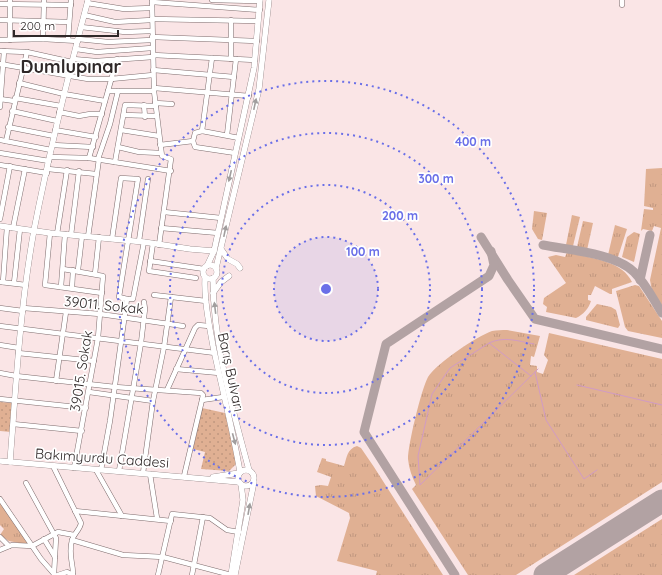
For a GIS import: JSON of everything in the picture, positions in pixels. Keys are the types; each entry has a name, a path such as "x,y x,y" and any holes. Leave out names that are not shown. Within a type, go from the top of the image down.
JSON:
{"main road":[{"path":"260,1 255,60 249,96 214,251 206,268 205,277 213,278 216,274 216,268 259,89 269,0"},
{"path":"10,462 18,351 34,231 54,133 87,2"},
{"path":"0,226 57,234 142,241 214,251"},
{"path":"221,249 228,259 238,264 240,268"},
{"path":"206,268 212,266 216,268"},
{"path":"213,293 221,282 229,276"},
{"name":"Barış Bulvarı","path":"205,277 209,326 223,397 237,452 243,500 235,575"},
{"name":"Barış Bulvarı","path":"213,278 213,293 220,351 227,390 249,470 255,476 231,575"},
{"name":"Bakımyurdu Caddesi","path":"0,461 184,476 240,483"},
{"path":"240,473 249,470"},
{"name":"Bakımyurdu Caddesi","path":"202,478 240,473"},
{"path":"240,483 248,486 254,482"}],"street":[{"path":"212,0 260,1"},
{"path":"10,2 10,40"},
{"path":"0,4 10,2 71,3 68,39"},
{"path":"43,2 43,38"},
{"path":"87,2 124,9 152,3 260,10"},
{"path":"152,3 153,73 160,145 162,156 171,159 161,228 150,261 149,271 196,278"},
{"path":"84,15 115,22 152,20 258,21"},
{"path":"0,20 70,22"},
{"path":"231,20 231,59"},
{"path":"81,27 126,32 152,31"},
{"path":"0,40 43,38 108,42 152,39 257,41"},
{"path":"76,49 97,52 152,48"},
{"path":"0,107 2,51 26,52 72,61 96,62 153,56 255,60"},
{"path":"6,142 8,127 26,52"},
{"path":"202,131 211,75 212,58"},
{"path":"90,158 111,79 118,60"},
{"path":"227,135 236,60"},
{"path":"2,64 88,79 111,79 153,73 234,77"},
{"path":"19,83 64,94 105,101"},
{"path":"108,91 154,89 249,96"},
{"path":"72,288 85,236 99,159 118,91"},
{"path":"0,99 15,100 60,109 79,116 102,114"},
{"path":"115,162 125,105 172,104"},
{"path":"144,105 145,117"},
{"path":"12,111 57,121"},
{"path":"124,115 145,117 157,116"},
{"path":"8,127 96,137"},
{"path":"121,130 159,136"},
{"path":"235,153 195,147 193,141 195,133 202,131 239,138"},
{"path":"0,140 51,148 93,147"},
{"path":"160,145 193,141"},
{"path":"118,148 139,152 161,153"},
{"path":"0,153 49,159 90,158 170,171"},
{"path":"0,165 25,169 47,171 67,170 96,174"},
{"path":"0,219 10,166"},
{"path":"25,169 10,227 1,282 26,284"},
{"path":"57,234 67,170"},
{"path":"61,287 79,171"},
{"path":"112,239 121,178 138,179 119,297 133,299 142,241 148,179"},
{"path":"164,212 221,218"},
{"path":"161,228 218,233"},
{"path":"14,283 20,229"},
{"path":"50,233 45,285 102,293"},
{"path":"63,269 95,274 100,238"},
{"path":"0,245 7,247"},
{"path":"150,261 206,268"},
{"name":"39015. Sokak","path":"74,468 91,384 98,338 103,276 95,274"},
{"path":"154,295 206,301"},
{"path":"143,473 153,401 168,324 171,297"},
{"path":"122,516 98,470 115,387 127,299"},
{"path":"120,471 141,343 144,320 144,302"},
{"name":"39011. Sokak","path":"0,308 100,314 183,326"},
{"path":"56,380 66,312"},
{"path":"167,390 198,325 209,326"},
{"path":"0,326 21,330 141,343 215,353"},
{"path":"0,345 18,351 94,361"},
{"path":"176,369 219,373"},
{"path":"0,373 155,391 167,390 201,393 203,395 202,400 184,476"},
{"path":"89,392 153,401"},
{"path":"202,400 223,397"},
{"path":"0,399 14,402 86,408"},
{"path":"13,424 82,431"},
{"path":"52,466 81,523 73,537 70,558 73,566 73,575 67,572 56,575"},
{"path":"150,474 157,518"},
{"path":"26,483 56,538 56,575"},
{"path":"0,499 32,546 56,575"},
{"path":"75,511 157,518 171,521"},
{"path":"158,575 172,514 210,518 227,530 239,532"},
{"path":"192,575 203,517"},
{"path":"0,550 9,546 32,546 58,532 123,555 163,557 231,575"},
{"path":"0,537 9,546"},
{"path":"44,539 56,558"}],"green space":[{"path":"662,168 662,305 652,291 650,280 661,228 654,226 652,231 643,229 641,231 644,209 653,210 653,208 644,206 646,169"},
{"path":"534,211 547,213 542,240 538,239 532,229"},
{"path":"572,215 580,217 573,246 566,245"},
{"path":"583,221 593,223 587,250 577,247"},
{"path":"615,225 627,229 618,257 608,255"},
{"path":"634,232 640,234 634,262 622,257 627,237"},
{"path":"567,252 613,264 621,269 632,282 612,289 612,294 595,286 591,295 588,295 588,300 591,301 589,306 579,317 576,318 546,312 547,307 543,304 544,298 566,283 548,257 556,255 565,257"},
{"path":"635,285 639,286 662,321 662,338 628,331 625,327 616,291"},
{"path":"597,304 611,307 616,310 620,325 618,328 586,320 586,317"},
{"path":"507,330 540,336 534,357 531,356 530,365 537,366 537,372 543,374 548,360 544,355 549,333 662,359 662,482 516,575 468,575 412,489 416,485 408,463 410,442 422,393 432,371 457,351 477,338 492,331"},
{"path":"0,402 12,403 11,432 0,431"},
{"path":"202,408 225,413 236,457 236,464 229,471 201,469 205,452 193,449"},
{"path":"357,446 361,448 374,467 443,575 376,575 377,571 337,561 350,518 349,513 316,496 315,486 328,486 331,477 317,472 322,458 326,459 326,461 344,466 349,451"},
{"path":"0,503 29,545 9,541 0,535 4,529 0,525"},
{"path":"662,519 662,575 574,575"}],"waterway":[{"path":"531,376 489,343 506,339 534,344"},
{"path":"489,343 450,368 432,394 418,456 420,485 538,369"},
{"path":"535,372 546,420 584,479 597,470"},
{"path":"577,385 662,405"}],"taxiway":[{"path":"640,280 650,235"},
{"path":"481,237 535,319 662,349"},
{"path":"543,245 603,256 626,266 634,272 642,282 662,313"},
{"path":"455,575 364,432 386,344 489,276 494,265 491,251"},
{"path":"549,575 551,571"}],"runway":[{"path":"545,575 662,501"}],"district":[{"name":"Dumlupınar","path":"71,66"}]}
